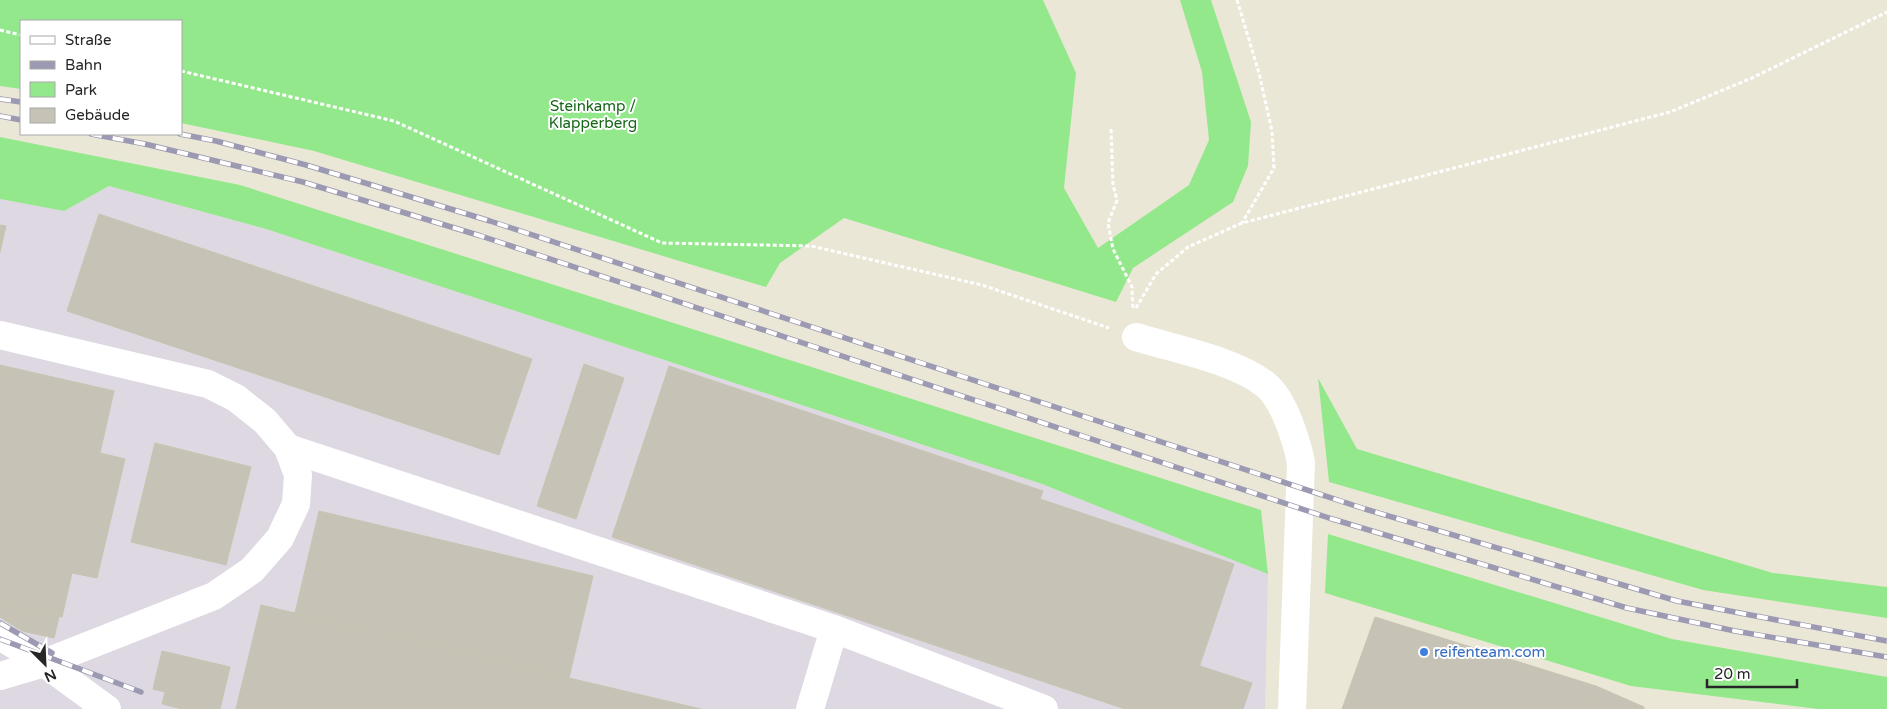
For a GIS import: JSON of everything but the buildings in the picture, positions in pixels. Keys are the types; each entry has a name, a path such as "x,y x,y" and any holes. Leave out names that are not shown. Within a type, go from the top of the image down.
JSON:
{"lane":[{"path":"0,335 208,384 236,398 264,421 288,448 298,475 296,504 280,538 252,570 214,596 44,663 0,676"},
{"path":"1136,337 1239,368 1268,386 1283,409 1295,436 1301,462 1292,709"},
{"path":"288,448 834,629 1044,709"},
{"path":"810,709 834,629"},
{"path":"0,636 44,663 107,709"}],"path":[{"path":"1237,0 1259,73 1272,131 1274,168 1242,223"},
{"path":"1111,129 1113,185 1117,200 1108,222 1113,249 1132,287 1133,314 1156,274 1181,252 1188,247 1242,223 1670,112 1752,78 1887,12"},
{"path":"0,30 20,35"},
{"path":"182,71 394,121 662,243 812,246 982,285 1136,337"}],"shaded area":[{"path":"109,186 266,229 1042,484 1268,574 1265,709 0,709 0,199 64,211"}],"green space":[{"name":"Steinkamp / Klapperberg","path":"0,0 1043,0 1076,73 1064,188 1098,248 1189,185 1209,140 1202,72 1180,0 1211,0 1251,122 1248,166 1233,202 1133,268 1116,302 844,218 780,263 766,287 314,151 182,123 182,20 20,20 20,89 0,86"},
{"path":"0,137 240,185 1261,510 1268,574 1042,484 266,229 109,186 64,211 0,199"},
{"path":"1318,378 1357,449 1773,573 1887,587 1887,618 1703,590 1329,482"},
{"path":"1328,534 1672,639 1887,677 1887,709 1818,709 1631,686 1325,593"}],"railway":[{"path":"0,99 20,102"},
{"path":"0,116 20,120"},
{"path":"182,134 216,141 306,165 490,221 1365,509 1677,601 1887,641"},
{"path":"96,135 145,144 303,182 481,236 1329,518 1627,608 1735,631 1887,657"},
{"path":"0,623 52,653"},
{"path":"0,639 141,692"}],"place":[{"name":"reifenteam.com","path":"1424,652"}]}
